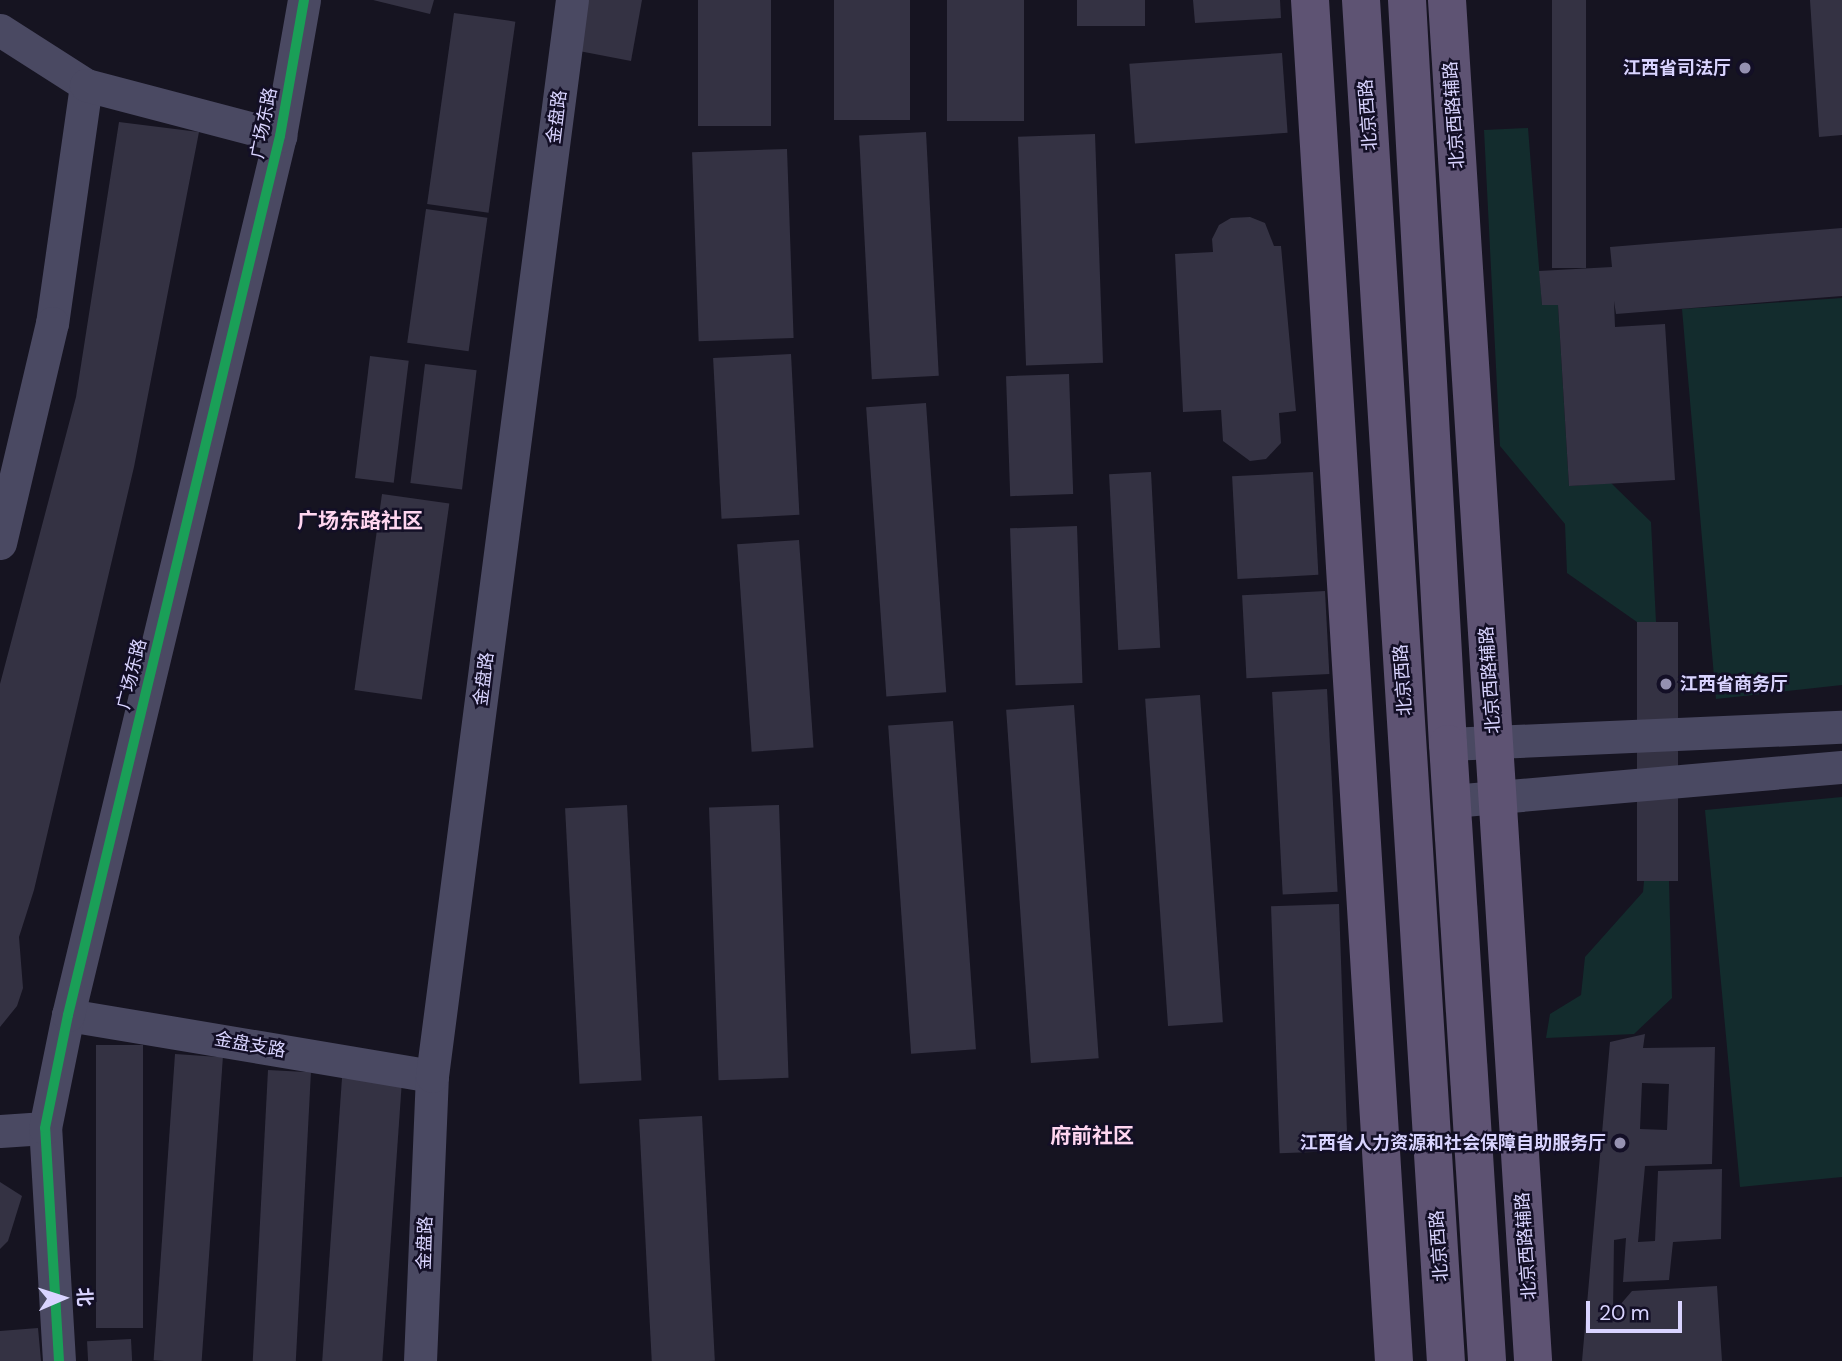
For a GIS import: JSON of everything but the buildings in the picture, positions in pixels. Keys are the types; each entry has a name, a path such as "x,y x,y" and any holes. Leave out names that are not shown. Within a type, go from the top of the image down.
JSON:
{"main road":[{"path":"1310,0 1394,1361"},
{"name":"北京西路","path":"1361,0 1446,1361"},
{"path":"1407,0 1448,744 1487,1361"},
{"name":"北京西路辅路","path":"1447,0 1533,1361"}],"street":[{"name":"广场东路","path":"59,1361 46,1128 68,1015 280,136 304,0"},
{"name":"金盘路","path":"420,1361 432,1076 572,0"},
{"path":"0,30 86,85 280,136"},
{"path":"0,543 52,323 86,85"},
{"path":"1448,744 1842,727"},
{"path":"1452,801 1842,767"},
{"name":"金盘支路","path":"68,1015 432,1076"},
{"path":"0,1130 46,1128"}],"green space":[{"path":"1528,128 1542,305 1558,305 1569,486 1611,483 1651,522 1656,622 1637,622 1567,573 1565,524 1500,446 1484,130"},
{"path":"1842,298 1842,685 1716,699 1682,309"},
{"path":"1842,797 1842,1177 1740,1187 1705,810"},
{"path":"1644,881 1669,881 1672,998 1634,1034 1546,1038 1550,1014 1581,995 1585,957 1643,892"}],"cycle path":[{"path":"59,1361 45,1128 68,1015 280,136 304,0"}],"place":[{"name":"江西省司法厅","path":"1745,68"},
{"name":"江西省商务厅","path":"1666,684"},
{"name":"江西省人力资源和社会保障自助服务厅","path":"1620,1143"}],"district":[{"name":"广场东路社区","path":"360,521"},
{"name":"府前社区","path":"1092,1136"}]}
